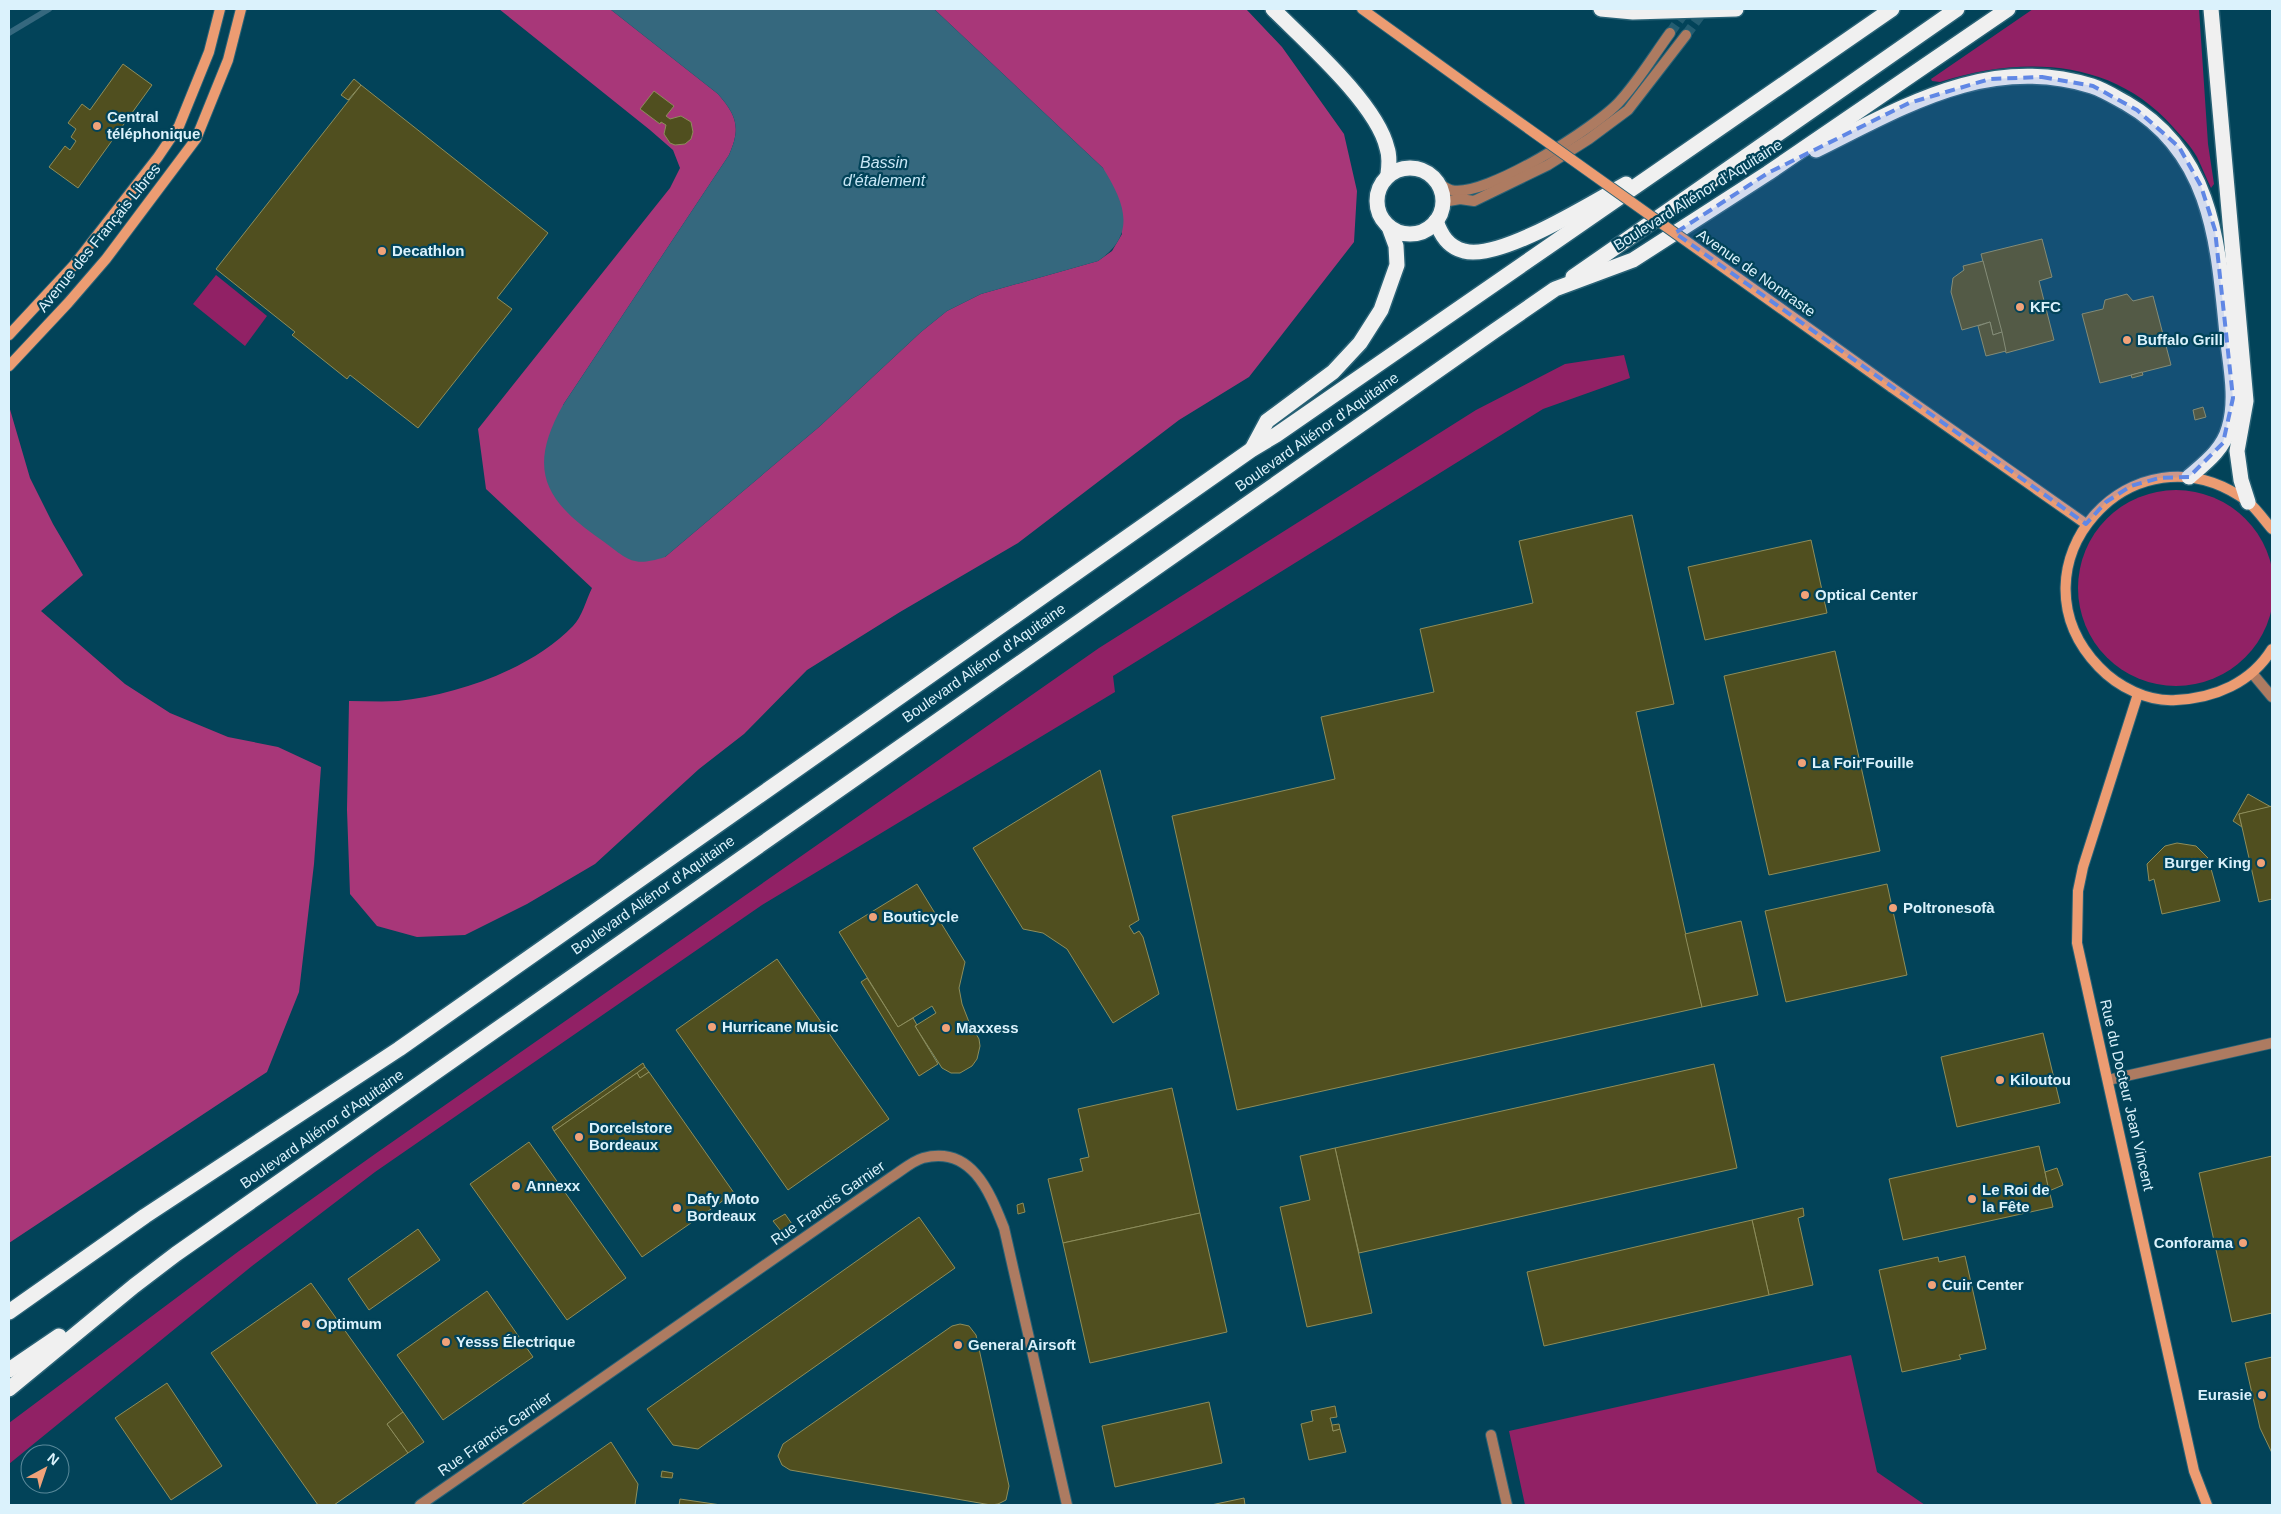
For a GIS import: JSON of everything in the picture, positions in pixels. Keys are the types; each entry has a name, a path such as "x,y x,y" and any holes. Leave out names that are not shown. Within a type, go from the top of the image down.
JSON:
{"highway":[{"path":"1273,9 1352,90 1374,118 1387,147 1388,174"},
{"path":"1601,9 1633,12 1736,9"},
{"name":"Boulevard Aliénor d'Aquitaine","path":"9,1312 145,1216 407,1043 1251,450 1284,430 1892,9"},
{"path":"1555,289 1956,9"},
{"name":"Boulevard Aliénor d'Aquitaine","path":"9,1389 134,1286 678,898 1555,289 1633,260 1768,173 2008,9"},
{"path":"2211,9 2246,401 2237,451 2248,502"},
{"path":"1768,173 1909,103 1944,90 1990,79 2010,76 2070,81 2093,86 2137,110 2158,126 2179,147 2201,186 2215,230 2232,388 2232,413 2223,443 2189,477"},
{"path":"1436,221 1440,232 1453,246 1464,251 1478,252 1510,243 1548,227 1645,174 1666,166"},
{"path":"1409,167 1420,169 1430,174 1438,183 1443,202 1441,212 1429,228 1414,233 1398,232 1389,227 1382,219 1376,200 1382,182 1388,174 1398,169 1409,167"},
{"path":"1251,450 1267,421 1333,372 1360,343 1381,310 1397,265 1396,246 1389,227"},
{"path":"9,1370 134,1286"}],"street":[{"name":"Avenue des Français Libres","path":"9,335 74,265 158,157 179,126 209,52 220,9"},
{"name":"Avenue des Français Libres","path":"9,366 68,304 106,259 196,139 228,60 241,9"},
{"name":"Avenue de Nontraste","path":"1362,9 2086,524"},
{"path":"1438,183 1452,190 1471,189 1509,175 1585,130 1620,102 1670,33"},
{"path":"1443,202 1460,198 1474,201 1548,165 1589,140 1628,110 1686,35"},
{"path":"2272,529 2248,502 2220,485 2189,477 2159,478 2131,486 2106,502 2086,524 2070,554 2065,588 2070,623 2086,653 2110,678 2138,694 2169,701 2199,699 2227,690 2252,673 2272,649"},
{"path":"2252,673 2272,697"},
{"name":"Rue du Docteur Jean Vincent","path":"2138,694 2083,867 2078,891 2077,943 2194,1471 2207,1505"},
{"path":"2108,1080 2272,1043"},
{"name":"Rue Francis Garnier","path":"420,1505 890,1178 922,1158 937,1157 950,1158 976,1172 990,1193 1004,1228 1067,1505"},
{"path":"1491,1435 1507,1505"}],"highlighted area":[{"path":"2042,77 2093,86 2137,110 2179,147 2201,186 2215,230 2233,398 2223,443 2189,477 2159,478 2131,486 2106,502 2086,524 1675,233 1768,173 1909,103 1990,79"}],"shaded area":[{"path":"499,9 610,9 718,94 733,116 736,130 729,155 563,405 665,557 819,427 921,332 947,311 981,294 1098,261 1112,251 1122,234 1103,168 934,9 1246,9 1282,47 1344,134 1357,191 1354,242 1249,377 1179,420 1018,543 900,612 807,670 744,734 699,769 595,864 527,904 465,935 417,937 377,926 350,894 347,810 349,701 398,701 421,698 468,686 515,667 537,655 556,641 579,618 592,588 486,489 478,429 670,188 680,168 673,150"},
{"path":"2033,9 2199,9 2208,144 2214,184 2211,188 2195,153 2173,127 2149,104 2122,87 2094,76 2064,69 2034,67 2002,68 1940,82 1932,81 1931,79"},
{"path":"216,275 267,316 245,346 193,304"},
{"path":"1624,355 1630,378 1543,409 1113,676 1115,692 762,905 375,1172 252,1266 34,1444 20,1444 20,1455 9,1464 9,1423 239,1251 375,1154 1099,648 1476,410 1565,364"},
{"path":"9,406 30,478 53,524 83,575 41,611 125,684 170,713 228,737 278,747 321,767 314,864 299,992 267,1072 9,1243"},
{"path":"2176,490 2195,492 2213,498 2230,507 2245,519 2257,534 2266,551 2272,569 2274,588 2272,607 2266,625 2257,642 2245,657 2230,669 2213,678 2195,684 2176,686 2157,684 2139,678 2122,669 2107,657 2095,642 2086,625 2080,607 2078,588 2080,569 2086,551 2095,534 2107,519 2122,507 2139,498 2157,492"},
{"path":"1851,1355 1877,1472 1925,1505 1525,1505 1509,1431"}],"water":[{"name":"Bassin d'étalement","path":"610,9 934,9 1103,168 1117,193 1121,205 1123,229 1119,240 1111,251 1098,261 981,294 947,311 921,332 819,427 665,557 644,562 630,560 581,525 554,496 547,481 544,465 546,447 552,428 563,405 729,155 736,130 733,116 718,94"}],"building":[{"name":"Central téléphonique","path":"123,64 152,85 78,188 49,167 65,146 70,150 76,141 71,137 76,129 68,123 82,104 90,110"},
{"path":"354,79 361,85 348,100 341,95"},
{"name":"Decathlon","path":"361,85 548,233 497,298 512,309 418,428 350,375 347,379 292,335 295,332 216,269"},
{"path":"654,91 674,106 666,116 670,119 681,116 691,122 693,132 691,139 685,144 675,145 670,143 664,134 666,125 661,122 660,124 640,109"},
{"name":"KFC","path":"2042,239 2052,277 2039,281 2054,340 2006,353 1981,254"},
{"path":"1983,261 2002,332 1993,335 1990,322 1962,330 1951,292 1953,278 1964,270 1963,266"},
{"name":"Buffalo Grill","path":"2127,294 2133,301 2153,296 2171,365 2100,383 2082,314 2103,309 2105,300"},
{"path":"1990,322 1993,335 2002,332 2006,351 1986,356 1978,326"},
{"path":"2142,372 2143,375 2132,378 2131,375"},
{"path":"2203,407 2206,417 2195,420 2193,410"},
{"path":"1632,515 1674,704 1636,712 1702,1007 1237,1110 1172,816 1335,779 1321,717 1434,692 1420,629 1533,603 1519,541"},
{"path":"1811,540 1827,613 1705,640 1688,567"},
{"name":"La Foir'Fouille","path":"1835,651 1880,851 1769,875 1724,676"},
{"path":"1100,770 1139,920 1129,926 1134,934 1139,931 1143,937 1159,994 1113,1023 1067,949 1043,933 1023,929 973,848"},
{"path":"2248,794 2271,807 2239,814 2242,827 2233,821"},
{"name":"Burger King","path":"2272,806 2272,899 2259,902 2239,814"},
{"path":"2177,843 2196,846 2208,858 2220,901 2162,914 2154,879 2149,881 2147,864 2165,846"},
{"path":"917,884 965,962 959,988 962,1004 969,1022 979,1039 980,1046 977,1059 972,1066 960,1073 951,1073 942,1068 915,1026 936,1013 932,1006 898,1027 839,932"},
{"path":"1887,884 1907,975 1786,1002 1765,911"},
{"path":"1741,921 1758,995 1702,1007 1685,934"},
{"path":"777,959 889,1119 788,1190 676,1030"},
{"path":"867,978 898,1027 913,1018 917,1025 915,1026 938,1064 919,1076 861,982"},
{"name":"Kiloutou","path":"2043,1033 2060,1103 1957,1127 1941,1057"},
{"path":"643,1063 645,1067 554,1131 552,1127"},
{"path":"1714,1064 1737,1168 1359,1253 1335,1148"},
{"path":"645,1067 649,1072 640,1078 637,1073"},
{"path":"649,1072 734,1193 642,1257 554,1131 637,1073 640,1078"},
{"path":"1172,1088 1200,1213 1063,1243 1048,1179 1083,1171 1080,1159 1089,1157 1078,1109"},
{"path":"529,1142 626,1278 567,1320 470,1184"},
{"name":"Le Roi de la Fête","path":"2039,1146 2053,1207 1903,1240 1889,1179"},
{"path":"1335,1148 1372,1313 1307,1327 1280,1207 1310,1200 1300,1156"},
{"name":"Conforama","path":"2272,1156 2272,1313 2232,1322 2199,1173"},
{"path":"2057,1168 2063,1185 2049,1191 2045,1172"},
{"path":"1023,1203 1025,1212 1018,1214 1017,1205"},
{"path":"1803,1208 1804,1216 1798,1218 1813,1285 1769,1295 1752,1220"},
{"path":"1200,1213 1227,1332 1090,1363 1063,1243"},
{"path":"785,1214 792,1224 781,1231 773,1221"},
{"path":"919,1217 955,1268 698,1449 673,1445 647,1409"},
{"path":"1752,1220 1769,1295 1544,1346 1527,1272"},
{"path":"418,1229 440,1260 369,1310 348,1279"},
{"path":"1965,1256 1986,1349 1959,1355 1961,1359 1902,1372 1879,1270 1938,1257 1939,1262"},
{"path":"311,1283 403,1412 387,1424 408,1453 334,1505 318,1505 211,1353"},
{"path":"487,1291 533,1357 443,1420 397,1355"},
{"path":"960,1324 969,1326 976,1335 1009,1486 1006,1500 991,1505 790,1470 782,1465 778,1456 783,1444 952,1326"},
{"name":"Eurasie","path":"2272,1357 2272,1453 2260,1428 2245,1363"},
{"path":"167,1383 222,1466 171,1500 115,1418"},
{"path":"1209,1402 1222,1463 1115,1487 1102,1426"},
{"path":"1335,1406 1337,1417 1330,1418 1333,1431 1340,1429 1346,1452 1309,1460 1301,1424 1313,1421 1311,1411"},
{"path":"403,1412 424,1442 408,1453 387,1424"},
{"path":"1339,1424 1340,1429 1333,1431 1332,1425"},
{"path":"611,1442 638,1484 635,1505 521,1505"},
{"path":"662,1471 673,1473 672,1478 661,1477"},
{"path":"1244,1498 1245,1505 1211,1505"},
{"path":"680,1499 721,1505 679,1505"}],"waterway":[{"path":"9,33 49,9"}],"tunnel":[{"path":"1670,33 1687,9"},
{"path":"1686,35 1705,9"}],"place":[{"name":"Central téléphonique","path":"97,126"},
{"name":"Decathlon","path":"382,251"},
{"name":"KFC","path":"2020,307"},
{"name":"Buffalo Grill","path":"2127,340"},
{"name":"Optical Center","path":"1805,595"},
{"name":"La Foir'Fouille","path":"1802,763"},
{"name":"Burger King","path":"2261,863"},
{"name":"Poltronesofà","path":"1893,908"},
{"name":"Bouticycle","path":"873,917"},
{"name":"Hurricane Music","path":"712,1027"},
{"name":"Maxxess","path":"946,1028"},
{"name":"Kiloutou","path":"2000,1080"},
{"name":"Dorcelstore Bordeaux","path":"579,1137"},
{"name":"Annexx","path":"516,1186"},
{"name":"Le Roi de la Fête","path":"1972,1199"},
{"name":"Dafy Moto Bordeaux","path":"677,1208"},
{"name":"Conforama","path":"2243,1243"},
{"name":"Cuir Center","path":"1932,1285"},
{"name":"Optimum","path":"306,1324"},
{"name":"Yesss Électrique","path":"446,1342"},
{"name":"General Airsoft","path":"958,1345"},
{"name":"Eurasie","path":"2262,1395"}]}
